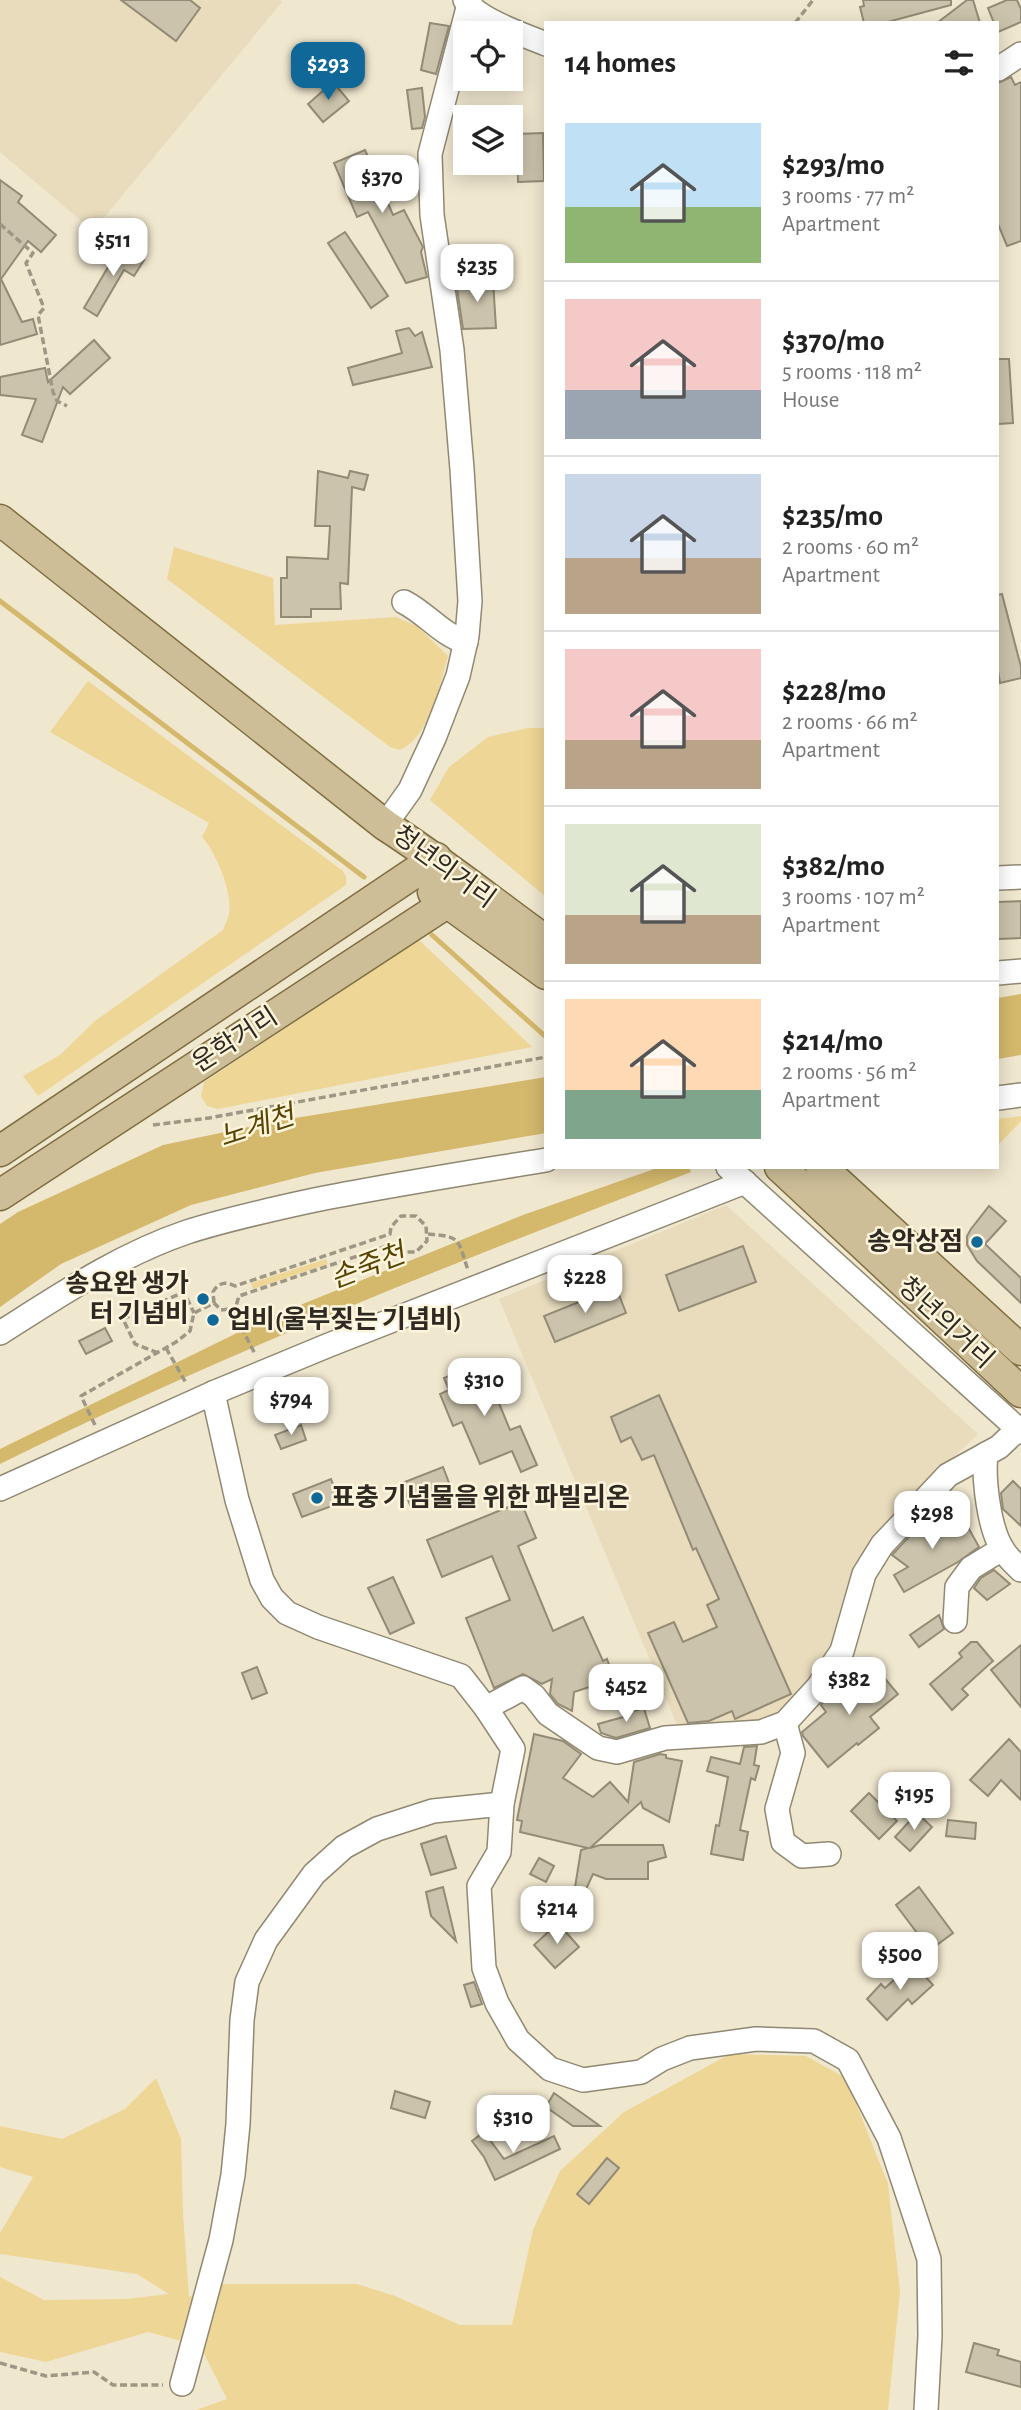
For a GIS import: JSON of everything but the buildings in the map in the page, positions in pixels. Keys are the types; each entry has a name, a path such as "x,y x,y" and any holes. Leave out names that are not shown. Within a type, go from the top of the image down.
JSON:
{"main road":[{"name":"청년의거리","path":"0,520 385,825 424,866 445,902 544,973"},
{"name":"청년의거리","path":"424,866 471,887 544,940"},
{"name":"운학거리","path":"0,1152 424,866"},
{"name":"운학거리","path":"0,1195 471,887"},
{"name":"청년의거리","path":"782,1169 1021,1392"},
{"name":"청년의거리","path":"823,1169 1021,1350"}],"street":[{"path":"385,825 410,790 458,676 466,642 470,601 452,350 432,215 430,155 468,2 511,29 544,43"},
{"path":"999,68 1021,54"},
{"path":"404,601 421,611 452,638 466,642"},
{"path":"999,878 1021,877"},
{"path":"999,973 1021,971"},
{"path":"999,1098 1021,1095"},
{"path":"0,1333 71,1287 124,1258 187,1232 266,1210 386,1185 544,1160"},
{"path":"0,1489 213,1393 737,1175 1019,1430 999,1447 948,1475 882,1545 864,1574 842,1651 818,1688 785,1723 761,1732 665,1738 617,1752 598,1748 548,1714 534,1696 523,1688 486,1708"},
{"path":"213,1393 237,1500 262,1580 272,1598 287,1613 318,1627 461,1676 513,1749 502,1804 499,1852 479,1886 484,1968 496,2003 518,2039 550,2069 583,2080 641,2072 662,2059 690,2049 756,2039 814,2041 848,2060 889,2138 929,2259 930,2336 926,2410"},
{"path":"986,1454 984,1473 988,1508 1002,1549 1021,1570"},
{"path":"955,1621 957,1587 971,1568 1002,1549"},
{"path":"785,1723 793,1753 777,1809 783,1842 802,1856 829,1854"},
{"path":"182,2384 221,2240 233,2175 242,2020 247,1982 266,1940 314,1874 344,1847 377,1829 433,1811 502,1804"}],"path":[{"path":"797,21 813,0"},
{"path":"0,224 33,253 26,263 44,308 38,315 53,392 57,401 67,406"},
{"path":"153,1124 209,1118 544,1057"},
{"path":"409,1215 422,1220 428,1234 423,1248 416,1252 402,1252 393,1244 390,1234 395,1221 409,1215"},
{"path":"235,1286 239,1301 232,1309 221,1310 214,1303 215,1287 225,1283 235,1286 390,1234"},
{"path":"428,1234 452,1236 457,1240 466,1265"},
{"path":"239,1296 393,1244"},
{"path":"330,1254 333,1264"},
{"path":"94,1423 81,1396 158,1353 190,1331 194,1313 184,1292 123,1320 135,1344 158,1353"},
{"path":"194,1313 214,1303"},
{"path":"232,1309 254,1351"},
{"path":"166,1348 186,1381"},
{"path":"0,2362 46,2376 94,2372 113,2385 182,2384"}],"shaded area":[{"path":"0,0 282,2 93,231 0,152"},
{"path":"174,547 273,578 275,625 396,617 417,626 448,656 432,709 419,734 400,750 390,747 167,579"},
{"path":"88,681 343,871 346,885 38,1096 23,1076 60,1055 95,1021 223,930 229,914 230,905 222,873 213,852 202,837 209,823 50,732"},
{"path":"528,728 544,728 544,895 430,800 449,767 488,737"},
{"path":"419,940 532,1047 218,1109 207,1106 201,1096 204,1082"},
{"path":"1021,1116 1021,1121 999,1144 999,1119"},
{"path":"726,1205 978,1434 875,1539 837,1644 788,1712 760,1724 680,1732 499,1299"},
{"path":"326,1259 328,1264 253,1289 251,1283"},
{"path":"730,2054 806,2056 846,2078 888,2184 900,2292 888,2410 196,2410 227,2399 200,2346 148,2332 46,2362 0,2352 0,2277 44,2300 126,2299 169,2294 137,2274 0,2254 0,2233 33,2177 0,2167 0,2126 62,2139 125,2109 156,2078 181,2139 189,2297 217,2284 357,2284 395,2296 460,2325 512,2325 533,2230 560,2171 624,2112"}],"water":[{"path":"1021,994 1021,1055 999,1059 999,998"},
{"name":"노계천","path":"544,1077 544,1133 315,1173 191,1205 61,1264 0,1307 0,1224 18,1212 163,1145 277,1121"},
{"path":"654,1169 690,1169 691,1172 429,1274 256,1346 0,1464 0,1449 268,1318 523,1215"}],"waterway":[{"path":"0,601 364,877"},
{"path":"432,935 544,1035"}],"place":[{"name":"송악상점","path":"977,1242"},
{"name":"송요완 생가 터 기념비","path":"203,1299"},
{"name":"업비(울부짖는 기념비)","path":"213,1320"},
{"name":"표충 기념물을 위한 파빌리온","path":"317,1498"}],"water label":[{"name":"손죽천","path":"368,1267"}]}
